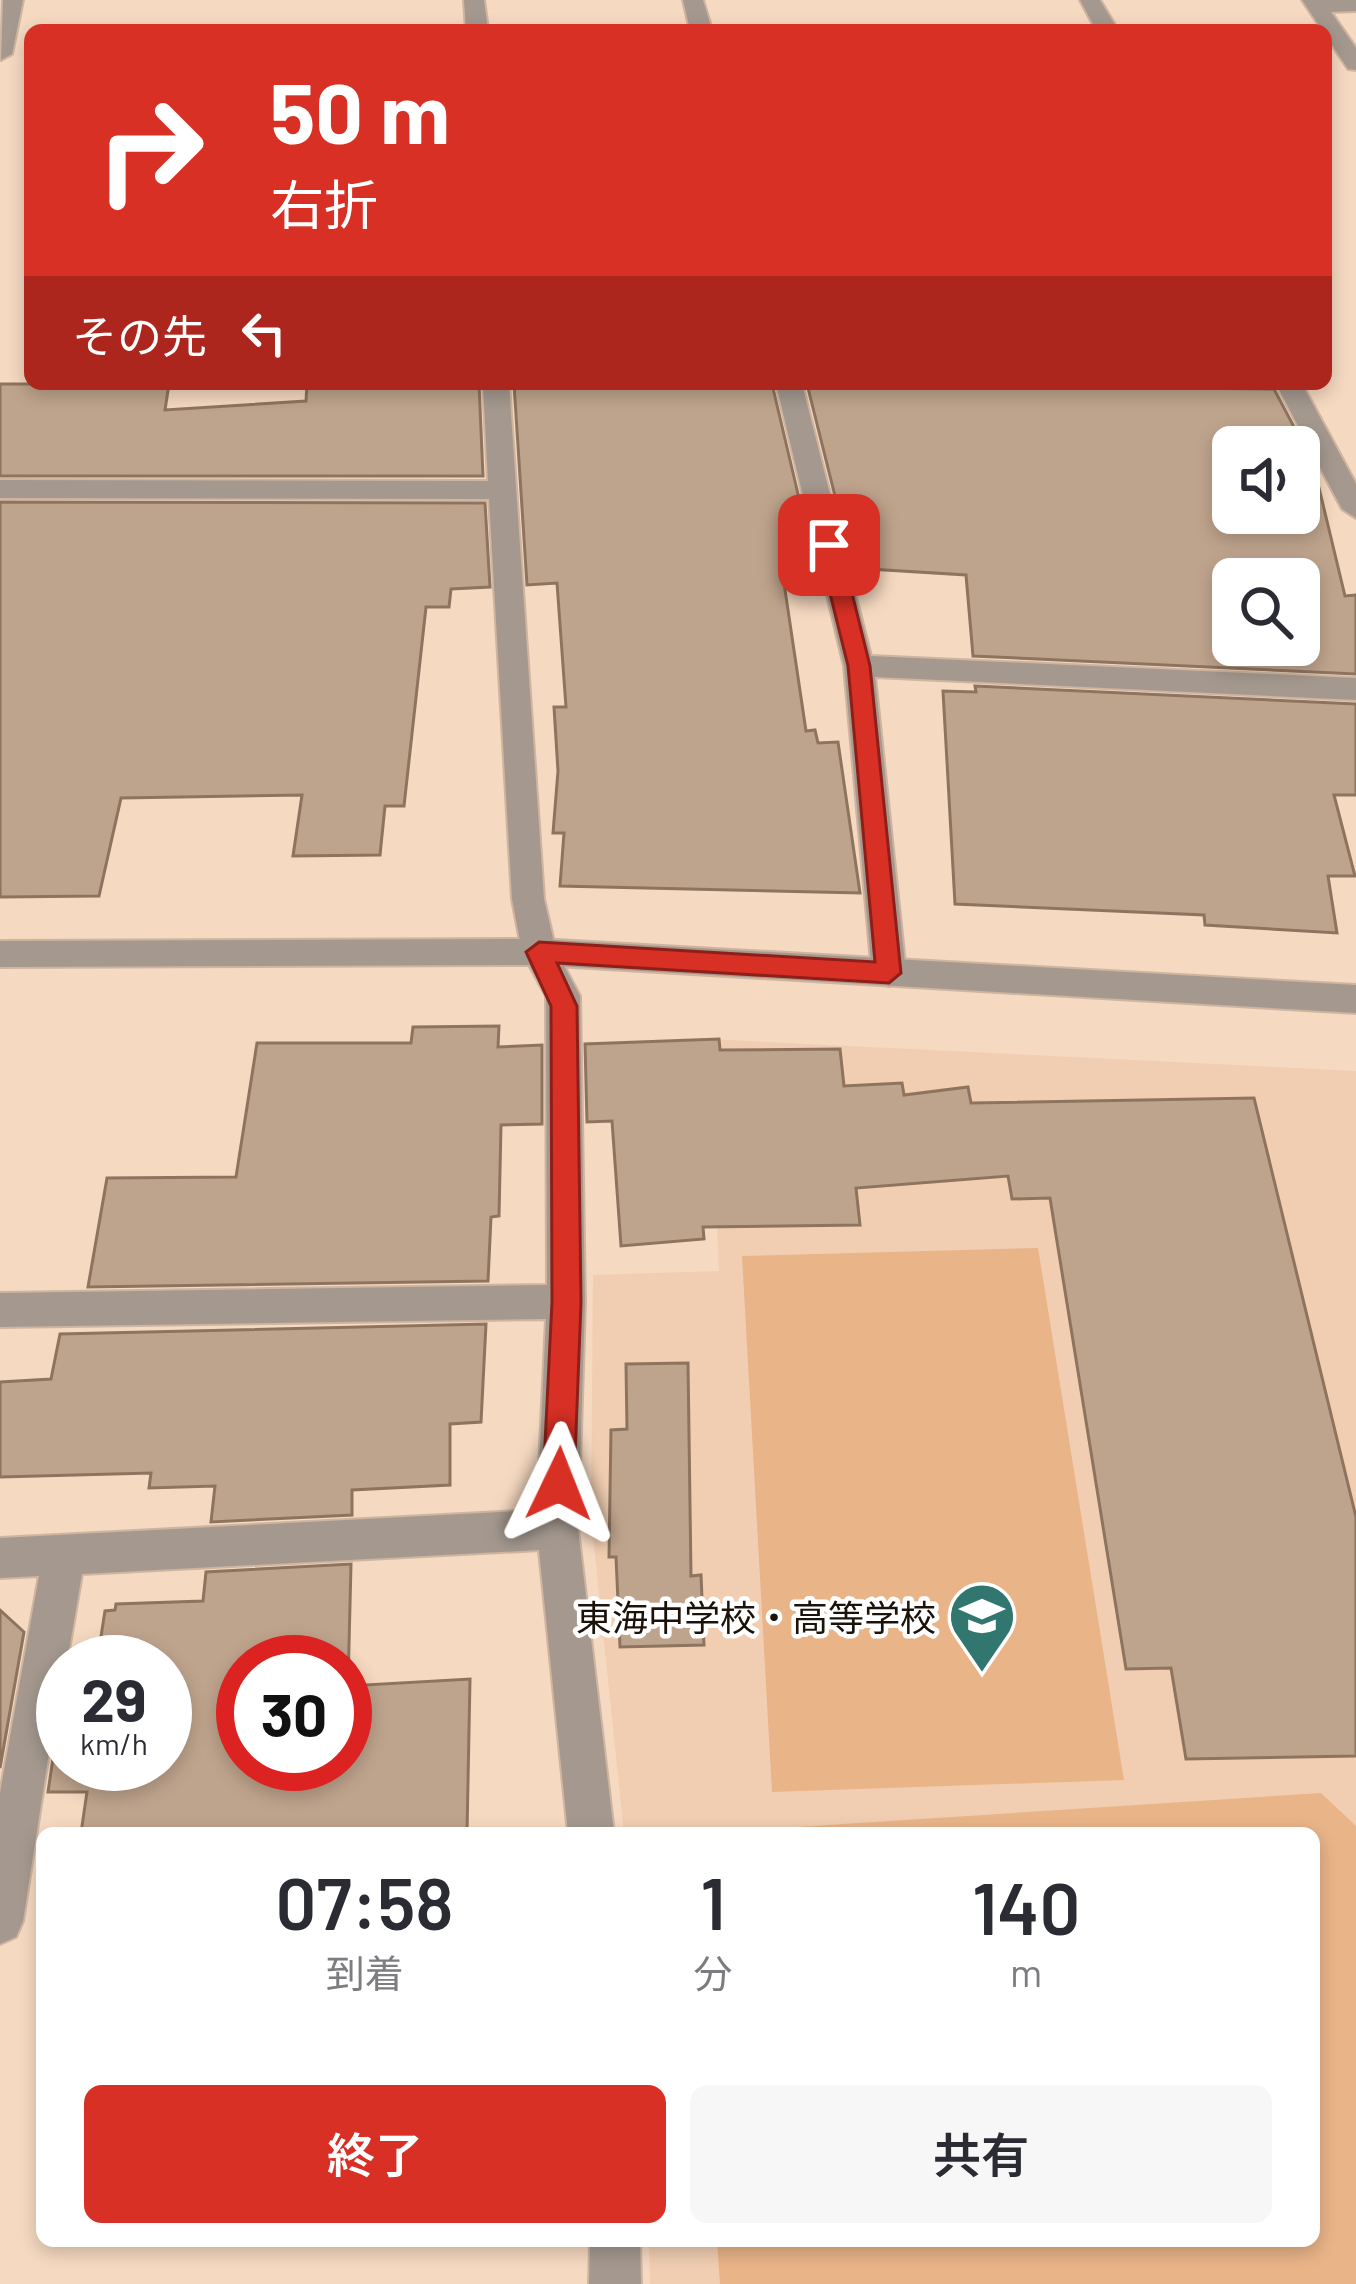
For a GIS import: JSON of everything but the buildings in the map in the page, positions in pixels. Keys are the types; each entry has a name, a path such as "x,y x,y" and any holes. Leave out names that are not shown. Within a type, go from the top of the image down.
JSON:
{"street":[{"path":"1,54 13,0"},
{"path":"1314,3 1356,5"},
{"path":"1332,29 1356,64"},
{"path":"496,390 529,899 539,952 563,996 566,1302 556,1529 590,1827"},
{"path":"790,390 859,666 889,973"},
{"path":"1292,390 1356,509"},
{"path":"0,489 502,490"},
{"path":"859,666 1356,689"},
{"path":"0,953 539,952 1356,999"},
{"path":"0,1310 566,1302"},
{"path":"0,1558 556,1529"},
{"path":"0,1921 64,1555"},
{"path":"615,2247 615,2284"}],"shaded area":[{"name":"東海中学校・高等学校","path":"708,1039 1356,1071 1356,2284 650,2284 649,2247 1320,2247 1320,1827 623,1827 591,1517 593,1275 719,1271"},
{"path":"1038,1248 1124,1780 772,1792 742,1256"},
{"path":"1321,1793 1356,1826 1356,2284 720,2284 717,2247 1320,2247 1320,1827 797,1827"}],"place":[{"name":"東海中学校・高等学校","path":"982,1675"}],"route":[{"path":"559,1484 566,1302 564,1006 539,952 889,973 859,666 829,545"}]}
